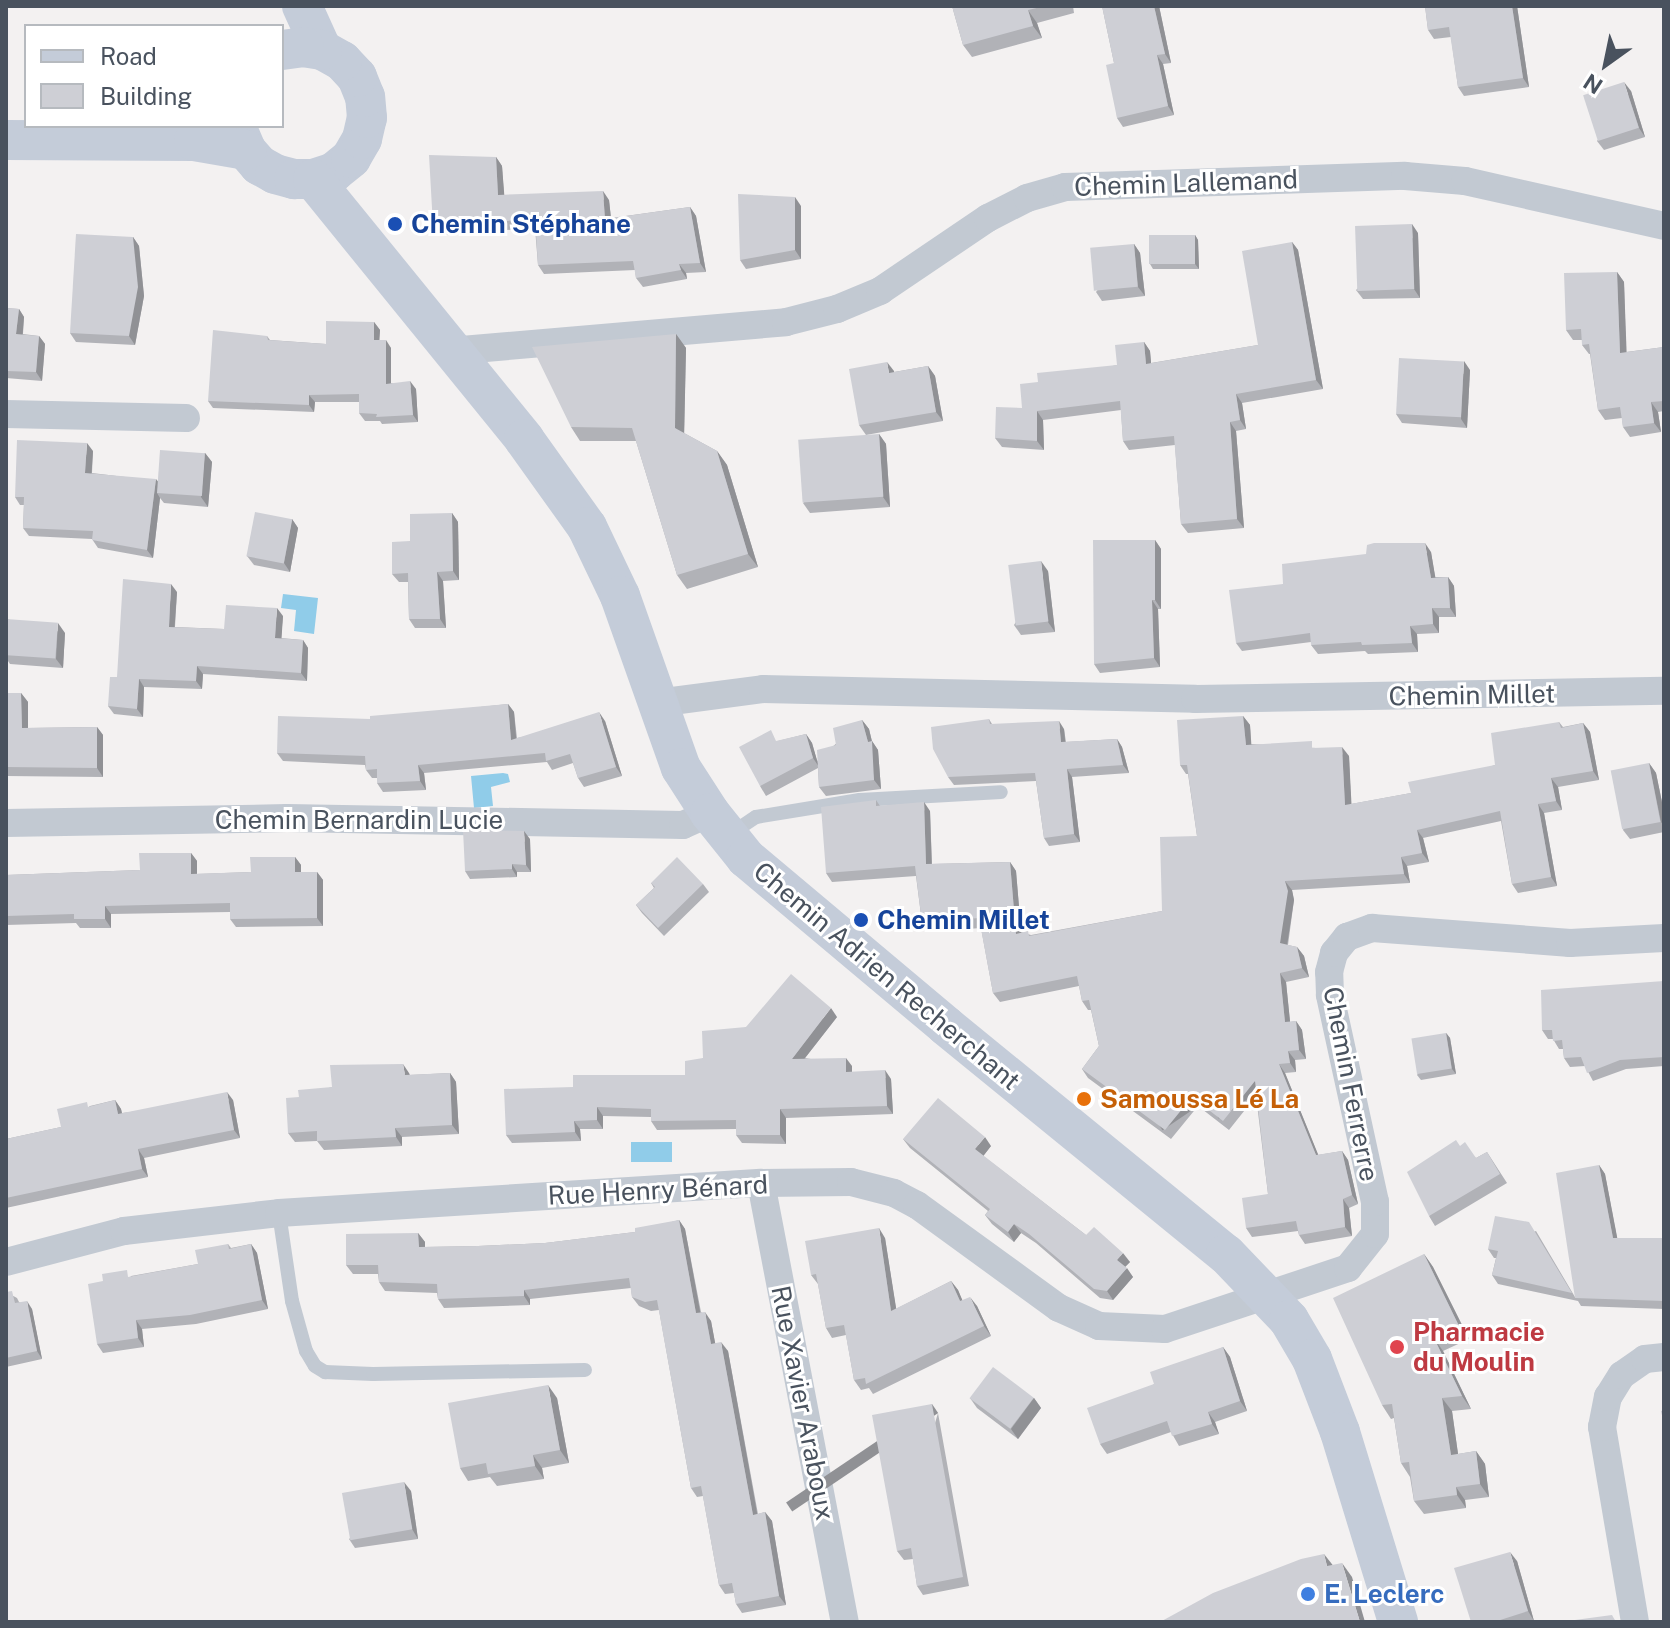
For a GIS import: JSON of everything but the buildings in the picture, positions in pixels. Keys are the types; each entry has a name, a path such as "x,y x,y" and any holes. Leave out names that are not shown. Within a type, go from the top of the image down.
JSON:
{"main road":[{"path":"6,140 204,134 241,138 259,165 275,174 313,179 334,172 351,158 362,139 367,118 365,97 357,77 342,61 297,50 300,6"},
{"name":"Chemin Adrien Recherchant","path":"351,158 359,203 375,254"},
{"name":"Chemin Adrien Recherchant","path":"313,179 524,439 587,527 620,596 681,768 746,858 828,929 1226,1254 1267,1293 1289,1320 1312,1359 1340,1432 1398,1622"}],"street":[{"name":"Chemin Lallemand","path":"450,351 786,322 837,309 880,291 988,218 1027,198 1065,187 1405,176 1465,181 1664,226"},
{"path":"6,414 186,418"},
{"name":"Chemin Millet","path":"657,703 763,689 1195,699 1664,691"},
{"name":"Chemin Bernardin Lucie","path":"6,823 287,818 719,824"},
{"name":"Chemin Ferrerre","path":"1267,1293 1297,1288 1348,1268 1375,1234 1375,1202 1330,995 1329,972 1334,953 1347,937 1372,928 1570,943 1664,938"},
{"name":"Rue Henry Bénard","path":"6,1262 124,1231 279,1213 761,1183 851,1182 894,1193 917,1205 1059,1308 1099,1326 1165,1329 1267,1293"},
{"name":"Rue Xavier Araboux","path":"761,1183 845,1622"},
{"path":"1635,1622 1602,1427 1608,1397 1622,1375 1645,1359 1664,1357"}],"lane":[{"path":"719,824 860,800 1001,792"},
{"path":"279,1213 292,1301 306,1351 315,1366 325,1372 585,1370"}],"water":[{"path":"283,594 318,598 314,634 294,631 296,610 281,608"},
{"path":"508,774 510,782 491,787 493,806 474,808 471,776"},
{"path":"631,1142 672,1142 672,1162 631,1162"}],"place":[{"name":"Chemin Stéphane","path":"395,224"},
{"name":"Chemin Millet","path":"861,920"},
{"name":"Samoussa Lé La","path":"1084,1099"},
{"name":"Pharmacie du Moulin","path":"1397,1347"},
{"name":"E. Leclerc","path":"1308,1594"}]}
